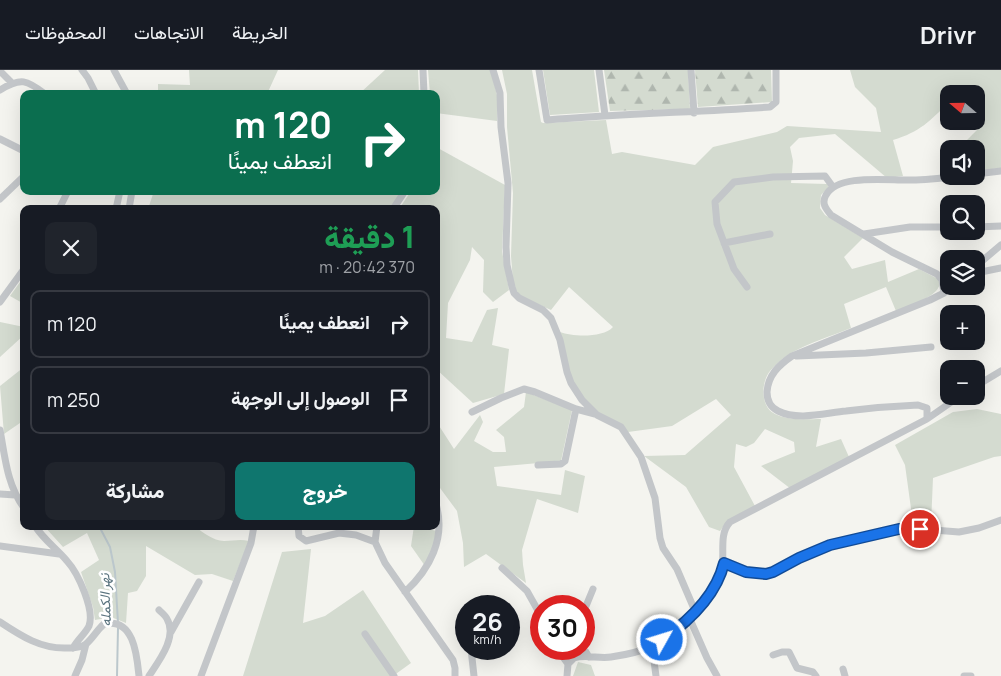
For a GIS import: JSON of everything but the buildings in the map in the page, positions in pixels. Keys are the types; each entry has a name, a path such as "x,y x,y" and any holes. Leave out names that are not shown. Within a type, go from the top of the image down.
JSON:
{"street":[{"path":"82,70 94,90"},
{"path":"114,70 125,90"},
{"path":"423,70 424,90"},
{"path":"493,70 500,93 501,127 508,175 506,247 507,265 512,287 519,298 543,310 551,318 560,340 571,383 586,406 621,427 642,457 655,498 663,548 677,569 707,658 717,676"},
{"path":"539,70 546,120 605,115 770,107 775,105 777,92 776,70"},
{"path":"599,70 605,115"},
{"path":"691,70 694,112"},
{"path":"0,71 12,83"},
{"path":"0,90 12,83 28,82 39,90"},
{"path":"0,139 20,149"},
{"path":"985,173 1001,171"},
{"path":"747,287 734,269 717,224 715,202 734,182 773,177 825,176 833,187"},
{"path":"940,178 910,180 853,180 833,187 828,191 824,199 824,205 835,218 892,252 937,274 940,278"},
{"path":"0,199 20,180"},
{"path":"985,226 1001,226"},
{"path":"864,234 910,227 940,227"},
{"path":"874,241 879,232"},
{"path":"724,242 770,234"},
{"path":"985,258 1001,245"},
{"path":"985,271 1001,268"},
{"path":"0,302 2,291 20,273"},
{"path":"927,419 927,408 918,405 792,415 773,408 768,399 768,382 779,366 792,356 940,295"},
{"path":"792,356 930,348"},
{"path":"985,381 1001,371"},
{"path":"472,412 501,398 524,390 535,392 576,409 597,414"},
{"path":"595,657 610,658 652,646 672,633 709,597 716,585 724,563 723,535 725,528 730,522 927,419 947,405"},
{"path":"538,465 558,465 563,463 576,409"},
{"path":"0,430 1,450 15,495 20,502"},
{"path":"0,494 15,495"},
{"path":"724,563 746,572 766,574 830,545 890,530 908,528 959,532 988,526 1001,520"},
{"path":"38,530 75,572 90,611 89,625 73,648"},
{"path":"201,676 251,543 253,530"},
{"path":"298,530 299,536 304,540 312,540 339,532 356,535 375,542"},
{"path":"376,530 375,542 385,563 453,660 455,676"},
{"path":"405,592 418,580 433,554 438,530"},
{"path":"40,550 45,538"},
{"path":"0,546 60,554"},
{"path":"502,568 527,591 530,596"},
{"path":"150,676 199,582"},
{"path":"591,595 594,589"},
{"path":"159,610 167,619 170,626 170,635"},
{"path":"0,622 38,644 55,648 73,648 86,644"},
{"path":"76,676 86,644 92,635 104,624 116,623 126,630 134,642 139,676"},
{"path":"365,634 394,676"},
{"path":"652,646 656,676"},
{"path":"774,655 789,652 797,668 812,671 816,676"},
{"path":"472,660 474,676"},
{"path":"565,660 568,664 567,676"},
{"path":"568,664 573,660"},
{"path":"964,676 971,676"}],"green space":[{"path":"189,70 278,70 269,90 158,90 158,84 190,85"},
{"path":"385,70 418,70 419,90 363,90"},
{"path":"428,70 491,70 497,95 497,121 440,114 440,90 430,90"},
{"path":"502,70 532,70 541,122 606,120 612,154 622,152 695,165 713,147 777,132 787,126 881,132 876,108 855,87 850,70 1001,70 1001,168 985,170 985,140 967,140 977,130 985,130 985,85 940,85 940,111 918,129 893,140 903,176 887,178 835,134 799,138 790,147 793,161 791,183 827,184 829,187 821,195 820,208 825,215 863,238 844,257 852,269 885,260 888,282 919,269 940,280 939,286 936,291 924,300 896,311 886,287 844,304 851,328 791,353 770,371 765,381 764,400 770,411 786,418 821,419 816,447 841,439 849,457 791,489 761,466 795,452 794,442 765,429 754,443 746,447 736,444 734,467 755,506 726,523 720,531 709,527 686,487 644,456 685,455 731,415 716,399 672,426 628,432 592,407 577,390 565,357 560,332 588,336 608,331 613,327 569,287 551,310 516,293 511,256 513,193 507,127 507,94"},
{"path":"543,70 594,70 599,112 550,115"},
{"path":"604,70 688,70 690,109 610,111"},
{"path":"695,70 771,70 772,102 698,107"},
{"path":"440,149 505,185 502,251 509,290 493,302 483,292 484,260 472,247 470,260 448,303 446,338 472,342 487,310 498,308 492,345 509,349 504,394 473,403 440,373 440,205 402,205 408,195 440,195"},
{"path":"153,195 400,195 393,205 149,205"},
{"path":"20,282 20,302 10,296"},
{"path":"0,322 20,326 20,339 0,357"},
{"path":"20,370 20,423 4,434 0,386"},
{"path":"526,392 572,410 561,461 494,467 497,486 561,495 565,470 585,476 578,513 537,499 522,550 526,583 486,554 464,567 463,543 457,511 440,488 440,427 454,449 480,415 483,422 474,441 493,452 506,452 504,437 496,430 524,407"},
{"path":"977,409 1001,414 1001,456 933,478 931,525 913,523 905,465 895,445 953,412"},
{"path":"48,530 200,530 220,541 249,541 233,581 212,574 195,575 146,546 146,576 137,591 128,593 126,623 111,617 95,620 93,607 81,572 99,560 87,533 63,547"},
{"path":"413,530 437,531 432,551 425,566 411,546"},
{"path":"311,549 303,623 325,616 363,590 411,663 393,676 243,676 282,552"},
{"path":"578,662 591,665 595,676 573,676"}],"waterway":[{"name":"نهر الكمله","path":"101,530 110,547 115,572 118,623"},
{"name":"نهر الكمله","path":"117,676 118,628"}],"route":[{"path":"662,640 672,633 709,597 716,585 724,563 746,572 766,574 830,545 899,529 920,529"}]}
